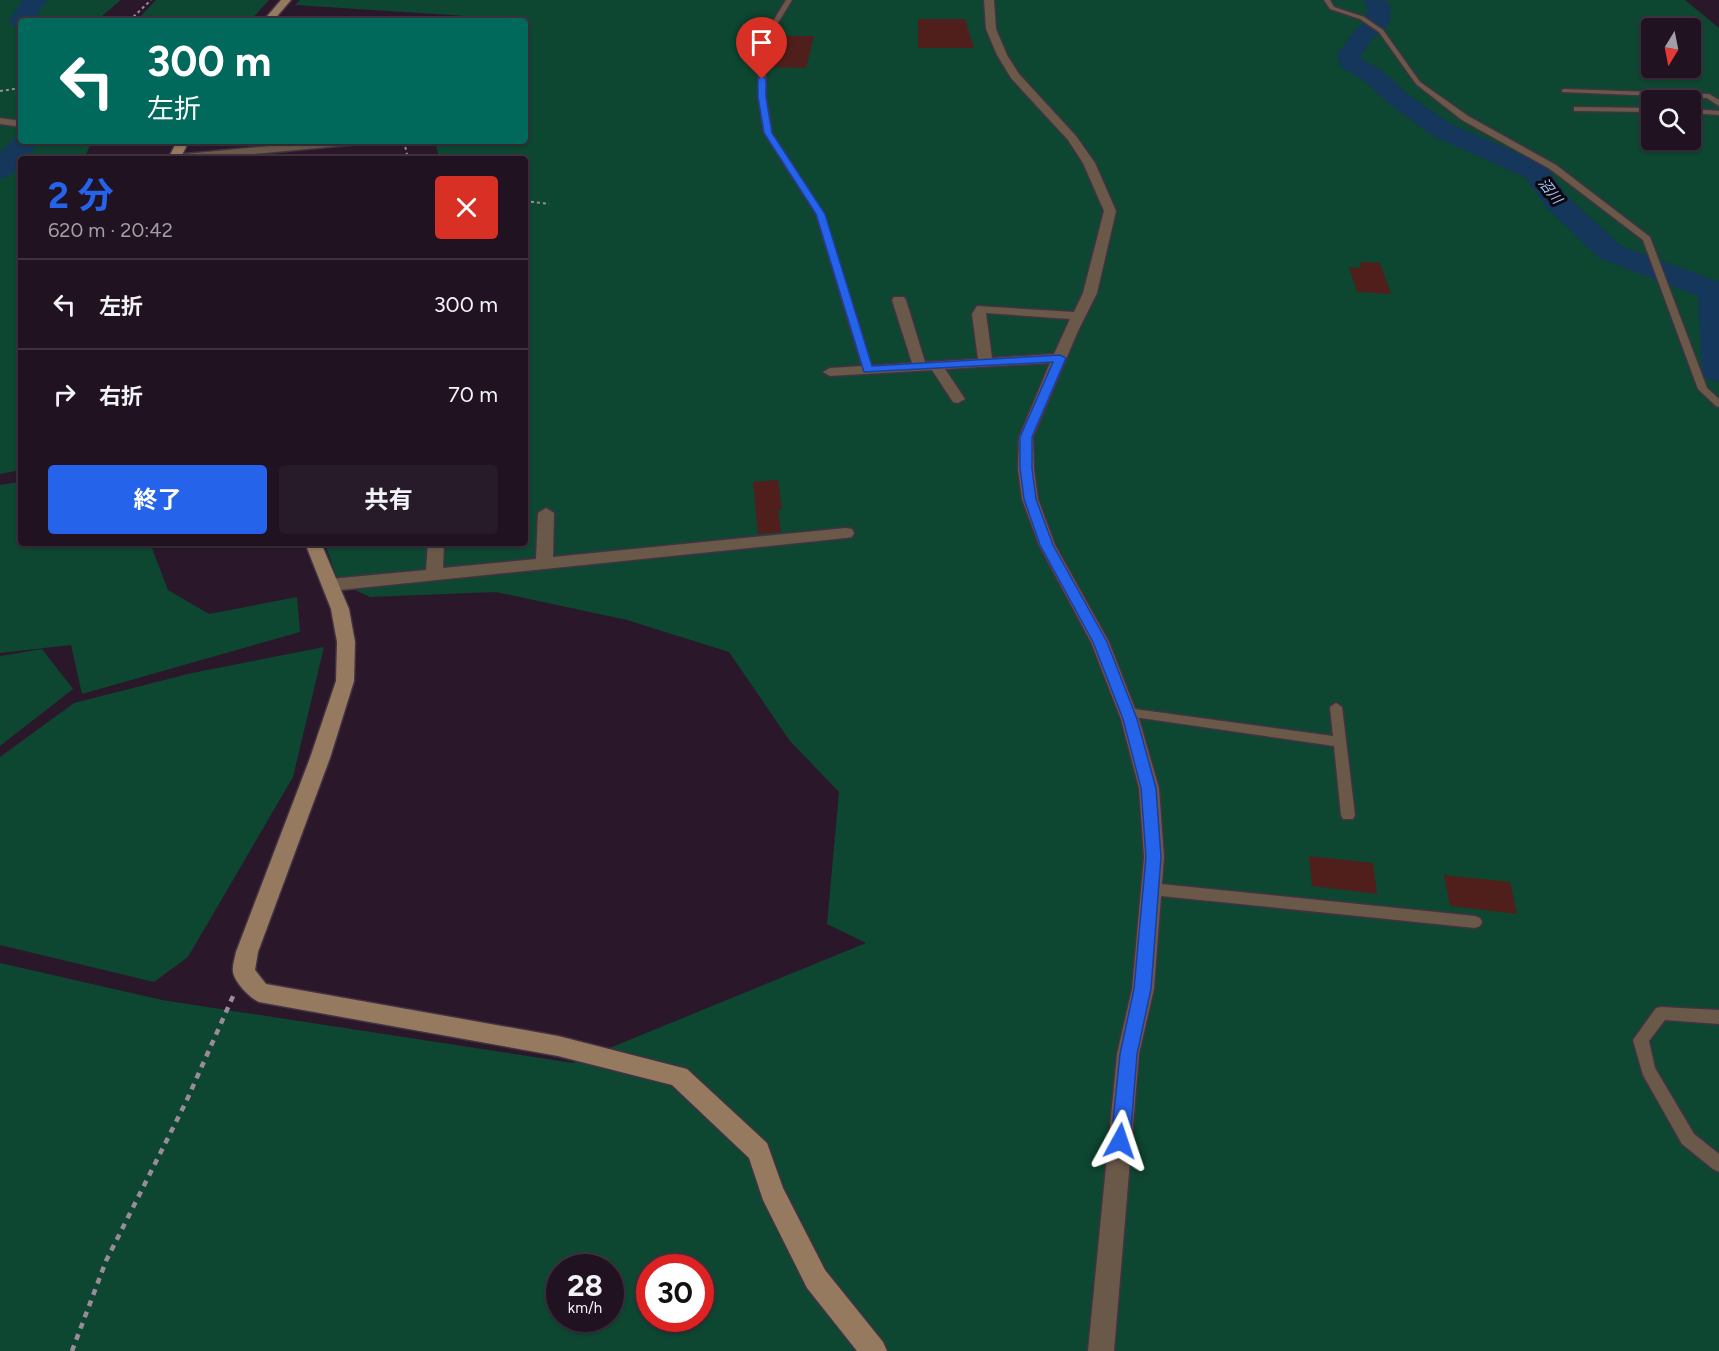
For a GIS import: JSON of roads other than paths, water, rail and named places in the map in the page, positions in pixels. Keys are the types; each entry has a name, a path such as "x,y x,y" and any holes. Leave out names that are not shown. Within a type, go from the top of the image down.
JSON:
{"street":[{"path":"271,18 286,0"},
{"path":"989,0 991,29 1002,54 1015,76 1072,138 1089,164 1110,211 1090,293 1026,437 1026,468 1030,499 1047,545 1100,642 1127,712 1149,788 1154,857 1143,989 1128,1054 1101,1351"},
{"path":"0,121 18,124"},
{"path":"196,156 326,144"},
{"path":"899,300 920,366"},
{"path":"986,363 979,314 982,309 1078,316"},
{"path":"830,372 1060,358"},
{"path":"936,366 958,399"},
{"path":"544,565 546,513"},
{"path":"330,585 846,533"},
{"path":"314,546 340,609 346,642 345,681 320,758 247,952 244,972 258,992 558,1046 679,1076 759,1151 772,1192 816,1279 874,1351"},
{"path":"434,575 436,546"}],"lane":[{"path":"789,0 770,31 762,60 762,97 768,133 820,214 868,370"},
{"path":"1327,0 1332,8 1362,18 1381,31 1418,84 1465,118 1553,167 1647,238 1703,388 1719,404"},
{"path":"1719,90 1702,89 1719,104"},
{"path":"1564,91 1709,96"},
{"path":"1577,109 1626,113 1641,111"},
{"path":"1715,112 1719,123"},
{"path":"1336,707 1348,815"},
{"path":"1127,712 1340,742"},
{"path":"1151,889 1475,922"},
{"path":"1719,1017 1661,1013 1641,1040 1648,1070 1688,1139 1719,1164"}],"waterway":[{"path":"23,18 33,1 36,0"},
{"name":"沼川","path":"1374,0 1379,7 1377,24 1364,34 1349,55 1351,63 1375,77 1397,98 1442,130 1535,171 1557,202 1610,252 1714,291 1719,372"},
{"path":"0,171 24,144"}]}
